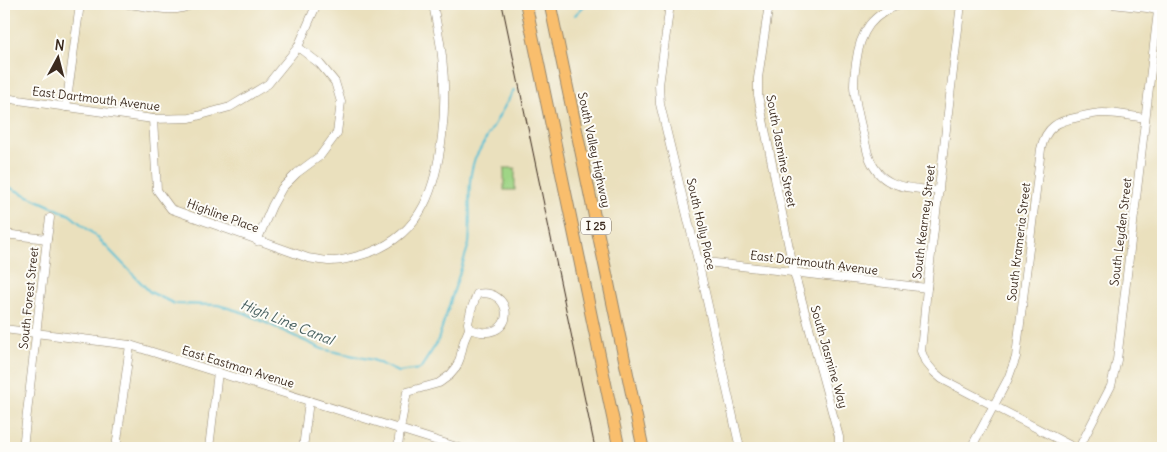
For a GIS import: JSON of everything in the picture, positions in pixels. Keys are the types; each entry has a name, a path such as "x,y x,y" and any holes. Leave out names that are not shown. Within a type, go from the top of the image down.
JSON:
{"highway":[{"name":"I 25","path":"526,4 618,448"},
{"name":"South Valley Highway","path":"550,4 643,448"}],"street":[{"path":"66,107 80,4"},
{"path":"128,4 174,10 186,8 192,4"},
{"name":"East Dartmouth Avenue","path":"4,98 153,119 190,118 230,107 268,84 298,47 316,4"},
{"name":"Highline Place","path":"153,119 157,190 171,209 308,258 330,261 362,255 377,249 390,242 414,220 422,210 432,190 435,178 440,153 444,100 442,55 433,4"},
{"name":"South Holly Place","path":"670,4 659,85 660,104 740,448"},
{"name":"South Jasmine Street","path":"769,4 758,78 758,95 794,272"},
{"path":"903,4 880,14 863,34 857,54 854,79 855,95 870,162 879,176 900,186 939,191"},
{"name":"South Kearney Street","path":"961,4 921,351 925,361 942,379 993,406"},
{"path":"1112,4 1161,11"},
{"name":"South Leyden Street","path":"1079,448 1111,386 1117,360 1145,118 1161,11"},
{"path":"257,241 282,188 297,173 320,156 337,132 341,102 335,82 320,64 298,47"},
{"name":"South Krameria Street","path":"970,448 1008,379 1016,357 1041,149 1045,135 1060,122 1093,114 1108,113 1145,118"},
{"name":"South Forest Street","path":"23,448 50,218"},
{"path":"4,234 47,239"},
{"name":"East Dartmouth Avenue","path":"698,261 927,288"},
{"name":"South Jasmine Way","path":"794,272 839,437 839,448"},
{"path":"398,448 407,392 439,383 456,368 469,329 468,323 477,294 489,294 503,302 506,308 506,318 498,329 482,332 469,329"},
{"name":"East Eastman Avenue","path":"4,329 130,345 460,448"},
{"path":"116,448 130,345"},
{"path":"209,448 218,372"},
{"path":"303,448 309,401"},
{"path":"993,406 1075,448"}],"green space":[{"path":"504,168 515,168 515,190 504,190"}],"waterway":[{"name":"High Line Canal","path":"575,15 586,4"},
{"name":"High Line Canal","path":"4,185 70,215 97,237 150,292 175,304 218,305 245,313 322,349 373,360 398,372 420,369 437,343 469,244 469,190 475,158 514,90"}],"tram line":[{"path":"502,4 595,448"}]}
